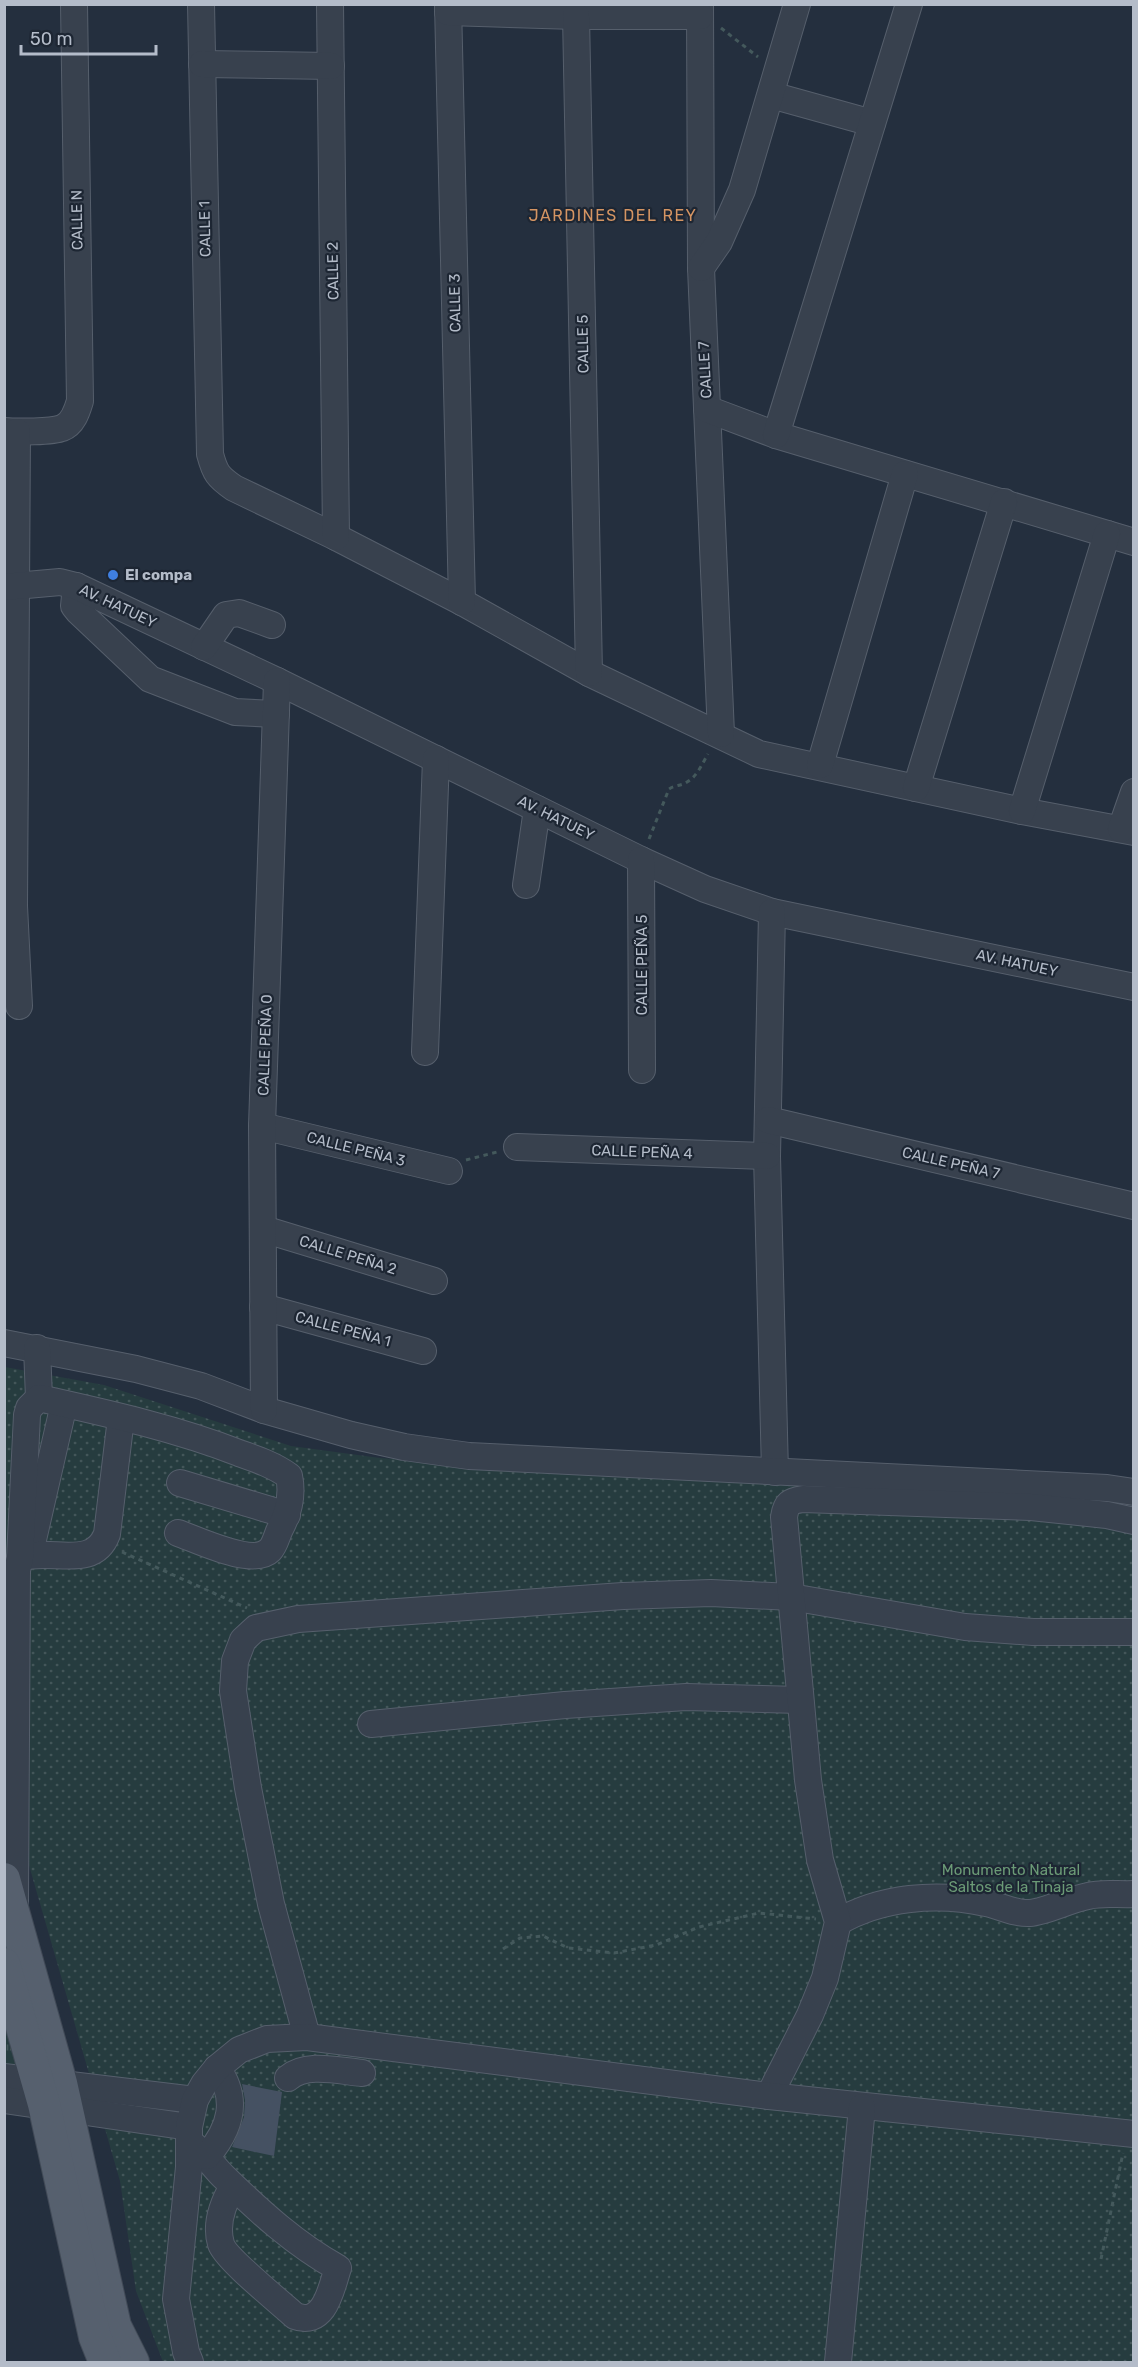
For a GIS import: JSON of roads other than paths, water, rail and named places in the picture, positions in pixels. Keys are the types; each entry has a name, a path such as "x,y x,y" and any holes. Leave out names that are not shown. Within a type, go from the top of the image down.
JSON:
{"main road":[{"path":"4,1879 16,1919 52,2094 82,2286 95,2337 105,2362"},
{"path":"4,1964 52,2094 115,2326 133,2362"}],"street":[{"name":"CALLE N","path":"11,431 62,429 71,422 80,401 74,4"},
{"name":"CALLE 1","path":"201,4 210,454 214,470 222,480 234,488 336,537"},
{"name":"CALLE 2","path":"330,4 336,537"},
{"path":"700,268 719,242 742,190 797,4"},
{"path":"776,435 909,4"},
{"path":"448,8 576,16 700,9"},
{"name":"CALLE 3","path":"448,8 462,602"},
{"name":"CALLE 7","path":"700,9 700,268 721,734"},
{"name":"CALLE 5","path":"576,16 590,673"},
{"path":"202,64 331,66"},
{"path":"774,86 872,123"},
{"path":"707,409 776,435 1134,542"},
{"path":"11,431 14,906 19,1006"},
{"path":"820,765 905,474"},
{"path":"916,788 1004,502"},
{"path":"1022,811 1107,534"},
{"path":"336,537 462,602 590,673 759,754 820,765 1022,811 1127,831 1134,792"},
{"name":"AV. HATUEY","path":"11,587 60,582 76,586 705,889 772,912 1134,987"},
{"path":"76,586 74,606 150,679 235,712 276,714"},
{"path":"204,647 226,615 238,613 272,625"},
{"name":"CALLE PEÑA 0","path":"264,1410 262,1126 277,681"},
{"path":"425,1052 436,759"},
{"path":"526,885 537,809"},
{"name":"CALLE PEÑA 5","path":"641,860 642,1070"},
{"path":"772,912 767,1156 775,1472"},
{"name":"CALLE PEÑA 7","path":"768,1120 1134,1206"},
{"name":"CALLE PEÑA 3","path":"262,1126 449,1171"},
{"name":"CALLE PEÑA 4","path":"517,1148 767,1156"},
{"name":"CALLE PEÑA 2","path":"263,1229 434,1281"},
{"name":"CALLE PEÑA 1","path":"263,1307 423,1351"},
{"path":"4,1343 37,1348 179,1380 264,1410 404,1447 469,1456 910,1477 1107,1488 1134,1492"},
{"path":"25,1556 27,1415 29,1408 39,1398 37,1348"},
{"path":"39,1398 211,1442 279,1468 289,1476 292,1489 287,1515 270,1550 257,1556 242,1556 178,1533"},
{"path":"16,1919 17,1570 25,1556 64,1404"},
{"path":"25,1556 87,1556 104,1544 121,1418"},
{"path":"180,1483 287,1515"},
{"path":"769,2096 810,2015 825,1978 838,1922 820,1860 808,1780 784,1517 786,1506 791,1501 803,1498 1031,1507 1107,1515 1134,1521"},
{"path":"307,2037 272,1904 248,1788 233,1691 235,1661 243,1640 256,1628 298,1618 623,1596 711,1593 791,1597 965,1627 1033,1632 1134,1632"},
{"path":"371,1724 565,1705 675,1698 800,1700"},
{"path":"4,1716 15,1750"},
{"path":"838,1922 860,1909 903,1900 944,1898 965,1900 986,1903 1010,1911 1032,1913 1091,1895 1134,1894"},
{"path":"190,2362 176,2299 189,2166 195,2142 195,2100 217,2068 239,2050 267,2039 307,2037 862,2107 1130,2134"},
{"path":"4,2077 195,2142 219,2142 228,2126 230,2097 227,2082 217,2068"},
{"path":"288,2078 296,2071 306,2069 362,2073"},
{"path":"4,2100 52,2094 195,2100"},
{"path":"838,2362 862,2107"},
{"path":"195,2142 220,2173 279,2228 308,2251 338,2268 331,2291 320,2313 312,2319 295,2316 233,2260 221,2246 220,2226 223,2204 233,2186"}],"place":[{"name":"El compa","path":"113,575"}],"district":[{"name":"JARDINES DEL REY","path":"613,215"}],"park label":[{"name":"Monumento Natural Saltos de la Tinaja","path":"1011,1878"}]}
